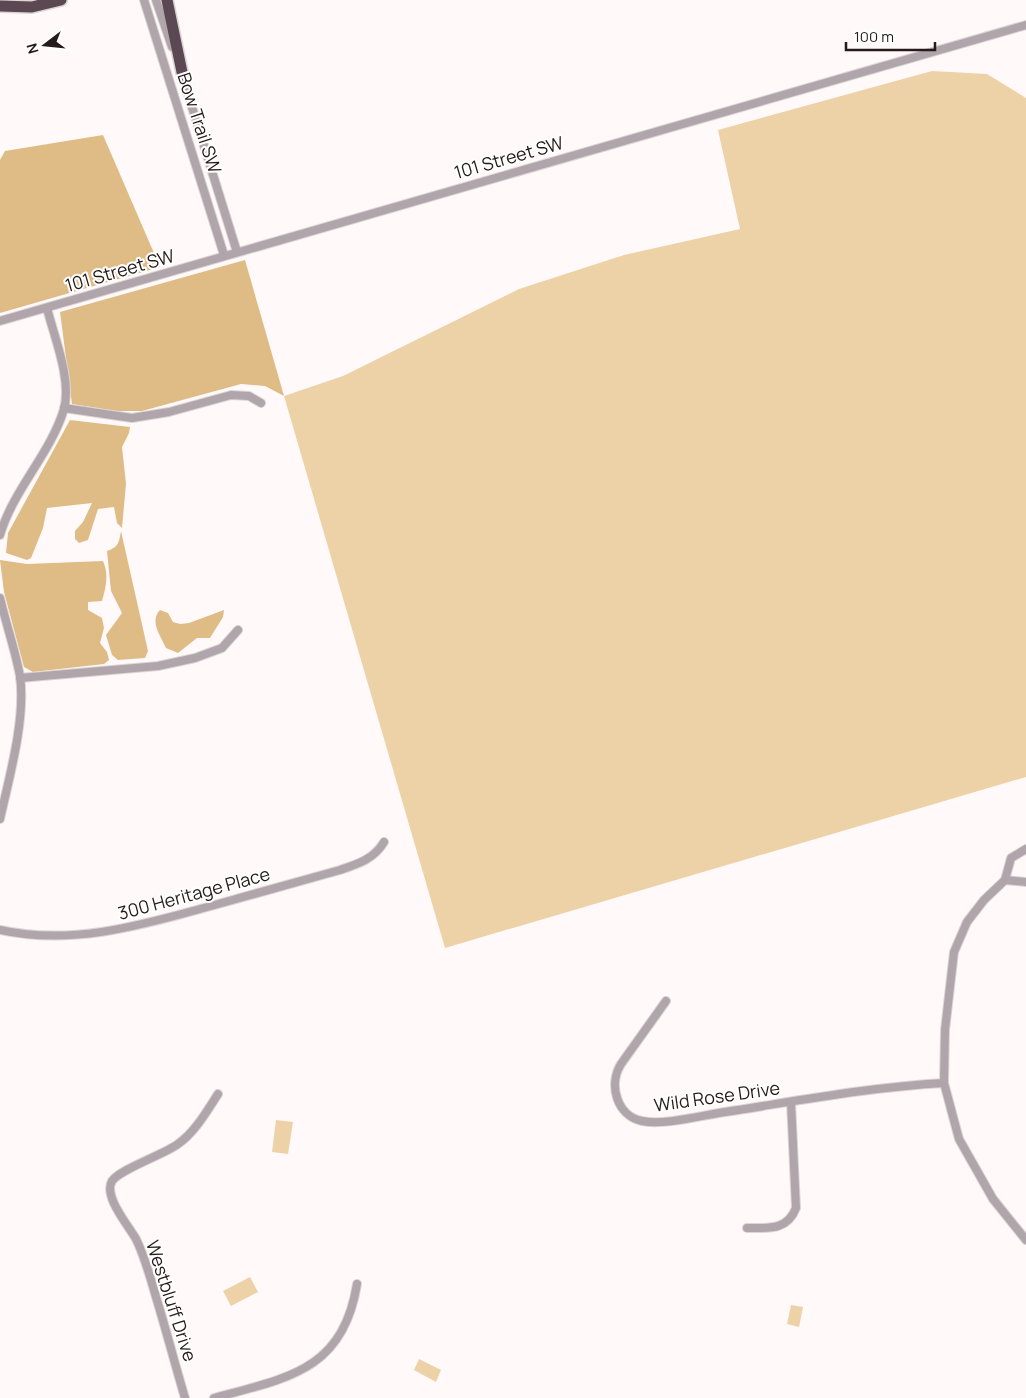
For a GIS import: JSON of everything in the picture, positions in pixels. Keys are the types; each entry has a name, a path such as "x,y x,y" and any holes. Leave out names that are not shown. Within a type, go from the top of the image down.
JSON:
{"highway":[{"path":"0,6 32,7 61,0"},
{"path":"167,0 182,77"}],"street":[{"name":"Bow Trail SW","path":"144,0 224,255"},
{"name":"Bow Trail SW","path":"156,0 237,252"},
{"name":"101 Street SW","path":"0,321 224,255 1026,26"},
{"path":"0,535 10,509 64,408 63,369 47,308"},
{"path":"64,408 132,418 169,412 231,395 249,396 261,403"},
{"path":"0,598 11,634 20,678 16,740 0,820"},
{"path":"20,678 158,666 195,658 222,648 238,630"},
{"name":"300 Heritage Place","path":"0,930 59,935 132,928 364,862 384,842"},
{"path":"1026,849 1015,853 1011,858 1005,880 970,916 954,952 945,1030 944,1083 959,1139 994,1199 1026,1240"},
{"path":"1005,880 1026,882"},
{"name":"Wild Rose Drive","path":"666,1001 615,1075 616,1095 624,1110 631,1117 643,1122 656,1122 790,1102 944,1083"},
{"name":"Westbluff Drive","path":"185,1398 146,1265 136,1239 115,1205 110,1189 112,1182 126,1170 147,1162 179,1143 200,1122 218,1094"},
{"path":"747,1228 781,1226 790,1220 796,1208 790,1102"},
{"path":"214,1398 299,1373 326,1354 341,1333 353,1308 357,1284"}],"shaded area":[{"path":"932,71 987,74 1026,98 1026,777 445,948 284,396 343,376 519,289 624,255 740,229 718,130"},
{"path":"103,135 160,267 0,313 0,160 5,151"},
{"path":"245,260 284,396 265,386 241,384 142,411 116,411 72,404 60,312"},
{"path":"70,420 130,427 122,447 126,484 122,528 117,523 114,507 98,509 88,540 79,543 75,539 75,531 83,522 92,503 47,508 43,528 31,558 27,560 6,553 8,533"},
{"path":"121,531 148,651 145,658 118,660 112,655 106,635 122,613 111,591 107,551 118,544"},
{"path":"0,560 27,564 103,561 106,586 102,601 88,602 88,610 102,618 104,628 100,643 107,652 109,660 104,664 33,672 24,667 4,592"},
{"path":"160,610 168,613 173,622 180,624 189,623 224,610 223,617 210,638 197,638 178,653 166,648 159,634 156,619"},
{"path":"276,1120 293,1122 288,1154 272,1152"},
{"path":"250,1277 258,1292 231,1306 223,1291"},
{"path":"791,1305 803,1307 799,1327 787,1324"},
{"path":"419,1359 441,1370 436,1382 414,1370"}]}
